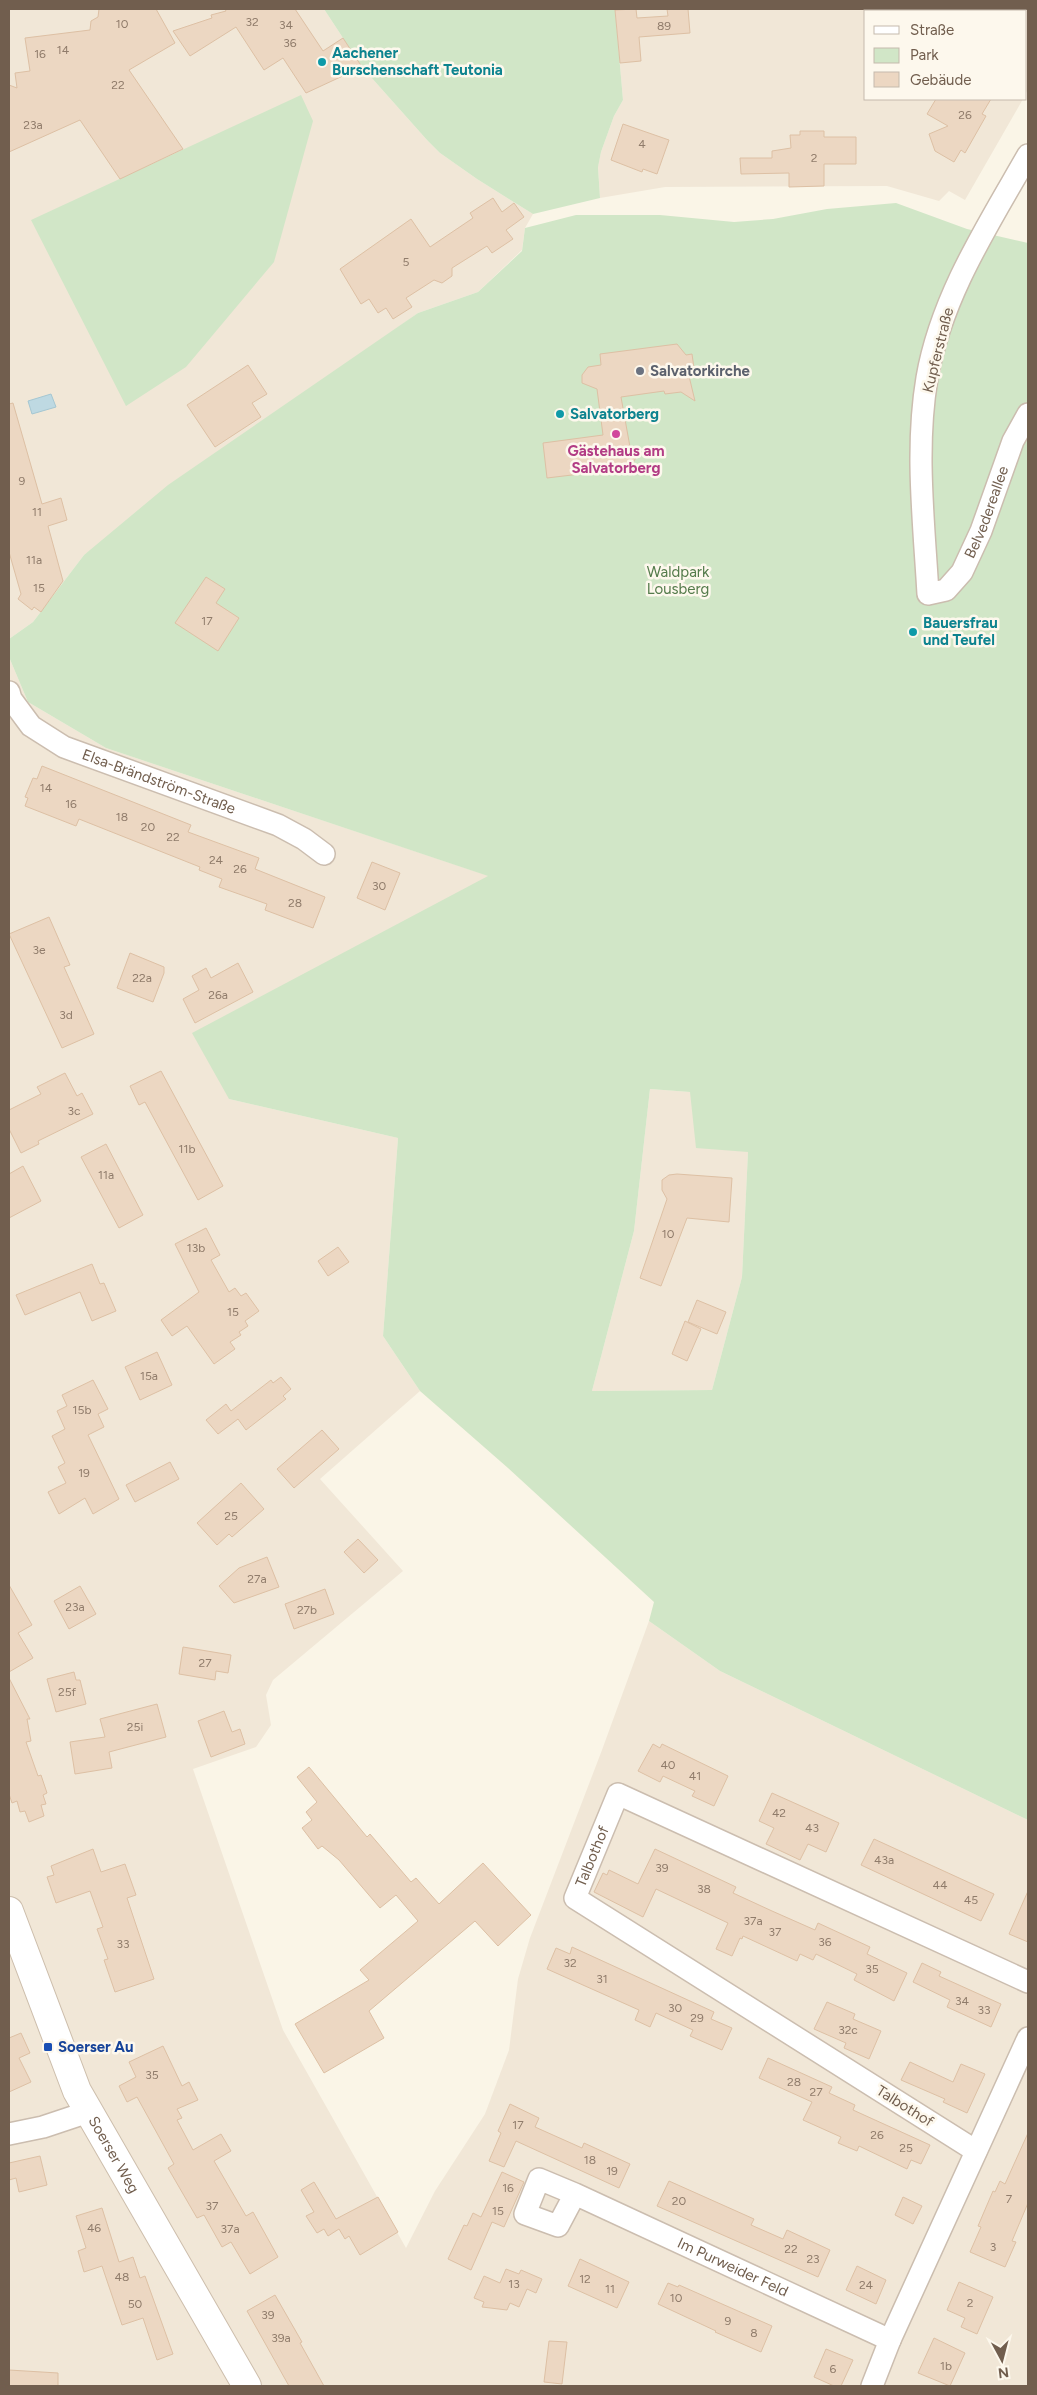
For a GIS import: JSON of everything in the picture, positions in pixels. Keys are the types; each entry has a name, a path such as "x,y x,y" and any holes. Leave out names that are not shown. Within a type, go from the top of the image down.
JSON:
{"street":[{"name":"Kupferstraße","path":"928,594 921,450 927,378 948,304 987,226 1028,155"},
{"name":"Belvedereallee","path":"928,594 946,590 962,572 981,531 1012,441 1028,414"},
{"name":"Elsa-Brändström-Straße","path":"9,692 11,699 32,726 64,747 278,825 304,839 324,854"},
{"name":"Talbothof","path":"976,2151 575,1898 618,1794 1028,1982"},
{"name":"Soerser Weg","path":"9,1911 58,2044 88,2112 247,2386"},
{"path":"872,2386 890,2340 1028,2038"},
{"path":"9,2134 43,2127 88,2112"},
{"name":"Im Purweider Feld","path":"575,2194 890,2340"}],"shaded area":[{"path":"9,9 324,9 362,67 440,153 533,214 525,228 522,250 478,292 418,313 84,555 33,622 9,639"},
{"path":"615,9 1028,9 1027,91 1027,10 864,10 864,100 1022,100 965,200 949,191 939,201 887,186 665,187 600,198 598,166 601,152 614,116 623,100"},
{"path":"9,657 28,702 106,748 489,876 229,1099 398,1138 383,1336 420,1391 320,1479 403,1571 273,1680 266,1695 271,1725 256,1747 193,1769 283,2030 406,2248 435,2191 485,2114 509,2050 518,1979 530,1938 649,1621 720,1671 1028,1820 1028,2386 9,2386"},
{"path":"650,1089 690,1092 748,1152 742,1277 712,1390 592,1391 634,1231"}],"green space":[{"path":"324,9 615,9 623,100 614,116 601,152 598,167 600,198 533,214 477,179 440,153 427,140 362,67"},
{"path":"301,95 313,121 274,262 186,367 126,406 31,220"},
{"name":"Waldpark Lousberg","path":"896,203 967,229 1028,243 1028,1820 720,1671 649,1621 654,1602 508,1468 420,1391 383,1336 398,1138 229,1099 192,1033 488,876 106,748 28,702 9,657 9,639 33,622 84,555 168,485 418,313 478,292 522,251 525,228 576,215 660,215 734,222 773,219 827,209","holes":["650,1089 690,1092 696,1148 748,1152 742,1277 712,1390 592,1391 634,1231"]}],"water":[{"path":"51,394 56,407 32,414 28,401"}],"building":[{"path":"99,9 156,9 175,43 129,70 183,149 120,179 80,120 9,152 9,85 17,88 15,73 30,71 25,38 90,30 91,21 98,17"},
{"path":"225,9 295,9 323,51 343,38 362,67 306,93 283,58 264,70 236,27 190,56 173,31 212,18 211,15 226,11"},
{"path":"636,9 637,18 668,16 667,9 688,9 690,33 639,37 641,61 620,63 615,10"},
{"path":"935,100 990,100 982,114 986,116 965,153 961,150 954,162 935,151 929,134 948,126 927,114"},
{"path":"623,124 669,140 657,174 643,169 642,172 611,160"},
{"path":"800,131 824,131 824,137 856,137 856,164 824,164 824,186 789,187 789,173 741,174 740,158 772,158 772,151 791,148 790,135 800,135"},
{"path":"493,198 502,212 514,203 524,217 506,230 513,239 492,253 487,246 452,268 452,276 442,283 434,280 406,298 412,307 393,319 386,308 378,313 369,299 361,304 340,269 411,219 430,247 473,218 470,213"},
{"path":"677,344 686,355 692,354 695,375 689,376 695,401 681,392 665,394 664,391 621,397 630,447 638,454 630,468 547,478 543,443 603,435 597,389 582,383 582,375 588,367 601,365 600,354"},
{"path":"248,365 267,394 252,403 261,417 215,447 187,405"},
{"path":"13,403 42,504 61,498 67,520 48,526 63,581 41,612 34,607 32,610 18,599 21,594 9,552 9,404"},
{"path":"206,577 225,589 216,603 239,618 218,651 175,623"},
{"path":"42,766 191,825 188,832 259,858 255,869 325,897 313,928 265,910 267,904 219,887 222,879 199,870 200,867 79,819 76,826 25,806 28,798 25,797 33,778 37,779"},
{"path":"372,862 400,873 385,910 357,898"},
{"path":"49,917 70,965 64,967 94,1034 62,1048 9,934"},
{"path":"130,953 164,967 164,973 153,1002 117,988"},
{"path":"238,963 253,992 195,1023 183,999 199,990 192,976 206,968 211,978"},
{"path":"161,1071 223,1186 198,1200 145,1102 139,1105 130,1086"},
{"path":"65,1073 77,1096 82,1093 93,1114 38,1141 39,1144 21,1153 9,1129 9,1110 41,1094 37,1087"},
{"path":"106,1144 143,1215 119,1228 81,1157"},
{"path":"23,1166 41,1201 9,1218 9,1174"},
{"path":"669,1175 732,1178 729,1222 687,1218 661,1286 640,1278 667,1199 662,1190 662,1180"},
{"path":"206,1228 220,1255 211,1260 229,1292 235,1288 241,1296 246,1293 259,1311 245,1321 248,1326 239,1332 241,1335 230,1342 235,1349 214,1364 187,1326 172,1336 161,1320 199,1292 175,1244"},
{"path":"338,1247 349,1262 328,1276 318,1261"},
{"path":"92,1264 100,1284 104,1283 116,1311 92,1321 80,1292 25,1315 16,1295"},
{"path":"697,1300 726,1312 717,1334 688,1322"},
{"path":"685,1321 701,1329 687,1361 672,1354"},
{"path":"157,1352 172,1385 140,1400 125,1367"},
{"path":"281,1377 291,1389 283,1396 286,1399 246,1430 238,1419 218,1434 206,1420 226,1404 231,1411 271,1380 273,1383"},
{"path":"93,1380 108,1409 98,1414 104,1427 88,1435 119,1499 93,1514 85,1498 59,1514 48,1492 66,1483 58,1467 65,1463 52,1436 65,1429 57,1411 67,1406 62,1395"},
{"path":"322,1430 339,1449 294,1488 277,1469"},
{"path":"170,1462 179,1479 135,1502 126,1485"},
{"path":"241,1483 264,1509 232,1537 229,1534 217,1545 197,1523"},
{"path":"358,1539 378,1560 364,1573 344,1552"},
{"path":"267,1557 279,1587 234,1603 219,1586 239,1568"},
{"path":"9,1585 32,1625 18,1633 33,1658 9,1672"},
{"path":"80,1586 96,1614 69,1629 54,1601"},
{"path":"325,1589 334,1614 294,1629 285,1604"},
{"path":"183,1647 231,1655 228,1673 216,1671 215,1680 179,1674"},
{"path":"74,1672 76,1680 80,1680 86,1704 56,1712 47,1679"},
{"path":"9,1678 30,1719 27,1719 31,1741 26,1742 38,1776 41,1775 47,1793 43,1795 46,1804 41,1805 44,1816 29,1822 25,1811 20,1812 17,1801 12,1803 9,1794"},
{"path":"157,1704 166,1737 109,1752 112,1768 75,1774 70,1742 105,1737 100,1719"},
{"path":"224,1711 232,1732 240,1729 245,1744 211,1757 198,1721"},
{"path":"653,1744 660,1748 662,1744 728,1776 714,1806 692,1796 695,1791 663,1776 660,1782 638,1771"},
{"path":"309,1767 367,1837 370,1834 411,1882 416,1878 439,1904 483,1863 531,1915 498,1946 475,1921 369,2011 384,2038 324,2073 295,2024 369,1980 360,1970 418,1921 396,1895 380,1908 339,1860 322,1846 318,1849 302,1828 312,1820 306,1812 317,1802 297,1777"},
{"path":"772,1793 839,1823 826,1852 808,1844 800,1860 766,1844 774,1828 759,1821"},
{"path":"874,1839 994,1894 981,1921 861,1865"},
{"path":"93,1849 101,1872 125,1864 136,1895 127,1898 154,1979 115,1992 104,1960 108,1959 97,1929 103,1927 90,1891 56,1903 47,1877 54,1875 51,1866"},
{"path":"655,1849 736,1887 733,1893 772,1911 815,1930 818,1923 870,1947 867,1954 907,1973 894,2001 854,1980 857,1974 816,1954 813,1960 800,1954 797,1961 743,1936 742,1939 740,1938 732,1956 716,1949 728,1923 656,1889 643,1917 594,1892 603,1873 607,1875 609,1870 638,1884"},
{"path":"1028,1891 1028,1942 1009,1934"},
{"path":"572,1947 714,2012 711,2019 732,2028 722,2050 690,2036 693,2030 656,2013 650,2027 635,2020 639,2010 547,1969 556,1948 570,1954"},
{"path":"922,1963 941,1972 939,1976 1001,2004 991,2027 947,2007 950,2000 913,1982"},
{"path":"827,2002 855,2014 853,2019 881,2031 869,2059 844,2048 846,2043 814,2029"},
{"path":"21,2033 30,2053 19,2058 31,2082 9,2092 9,2038"},
{"path":"163,2046 182,2086 189,2082 198,2100 177,2109 182,2118 177,2120 193,2150 221,2134 231,2151 214,2161 246,2216 253,2212 278,2257 250,2274 231,2242 222,2247 204,2215 197,2218 168,2168 174,2164 137,2097 127,2102 119,2086 136,2077 129,2062"},
{"path":"768,2058 832,2087 829,2093 855,2105 853,2110 930,2145 921,2164 911,2160 907,2169 859,2146 857,2151 838,2143 841,2137 803,2120 812,2102 759,2078"},
{"path":"910,2062 953,2082 961,2064 985,2074 967,2113 943,2102 945,2099 901,2080"},
{"path":"510,2104 539,2118 535,2127 582,2148 584,2143 630,2164 619,2188 516,2141 504,2167 489,2161 501,2133 498,2131"},
{"path":"1028,2133 1028,2203 1012,2241 1016,2242 1005,2267 970,2252 981,2227 978,2226 993,2191 995,2192 1000,2181 1005,2184"},
{"path":"40,2156 47,2185 19,2192 16,2178 9,2180 9,2163"},
{"path":"502,2172 524,2182 504,2227 492,2222 471,2270 448,2259 464,2225 467,2226 473,2213 481,2217"},
{"path":"669,2181 754,2219 751,2225 783,2239 787,2230 830,2250 818,2277 657,2206"},
{"path":"314,2182 336,2219 378,2197 398,2232 360,2255 349,2236 345,2239 339,2229 328,2236 324,2229 317,2233 306,2216 314,2212 301,2190"},
{"path":"903,2197 922,2206 913,2224 895,2215"},
{"path":"102,2208 119,2262 133,2257 140,2278 145,2276 173,2354 157,2360 143,2318 122,2325 102,2266 84,2272 78,2251 86,2248 76,2216"},
{"path":"580,2259 629,2282 617,2308 568,2286"},
{"path":"857,2266 886,2280 876,2304 846,2290"},
{"path":"506,2269 519,2274 521,2270 542,2279 536,2293 527,2289 519,2307 510,2303 507,2310 482,2307 484,2302 474,2298 484,2276 500,2283"},
{"path":"959,2282 993,2297 977,2334 961,2327 965,2318 947,2310"},
{"path":"668,2283 678,2287 679,2285 772,2326 761,2352 658,2304"},
{"path":"275,2295 324,2386 289,2386 247,2311"},
{"path":"934,2338 965,2353 950,2386 918,2373"},
{"path":"549,2341 567,2342 562,2384 544,2382"},
{"path":"826,2349 853,2360 841,2386 834,2386 814,2377"},
{"path":"9,2370 58,2373 58,2386 9,2386"}],"place":[{"name":"Aachener Burschenschaft Teutonia","path":"322,62"},
{"name":"Salvatorkirche","path":"640,371"},
{"name":"Salvatorberg","path":"560,414"},
{"name":"Gästehaus am Salvatorberg","path":"616,434"},
{"name":"Bauersfrau und Teufel","path":"913,632"},
{"name":"Soerser Au","path":"48,2047"}]}
